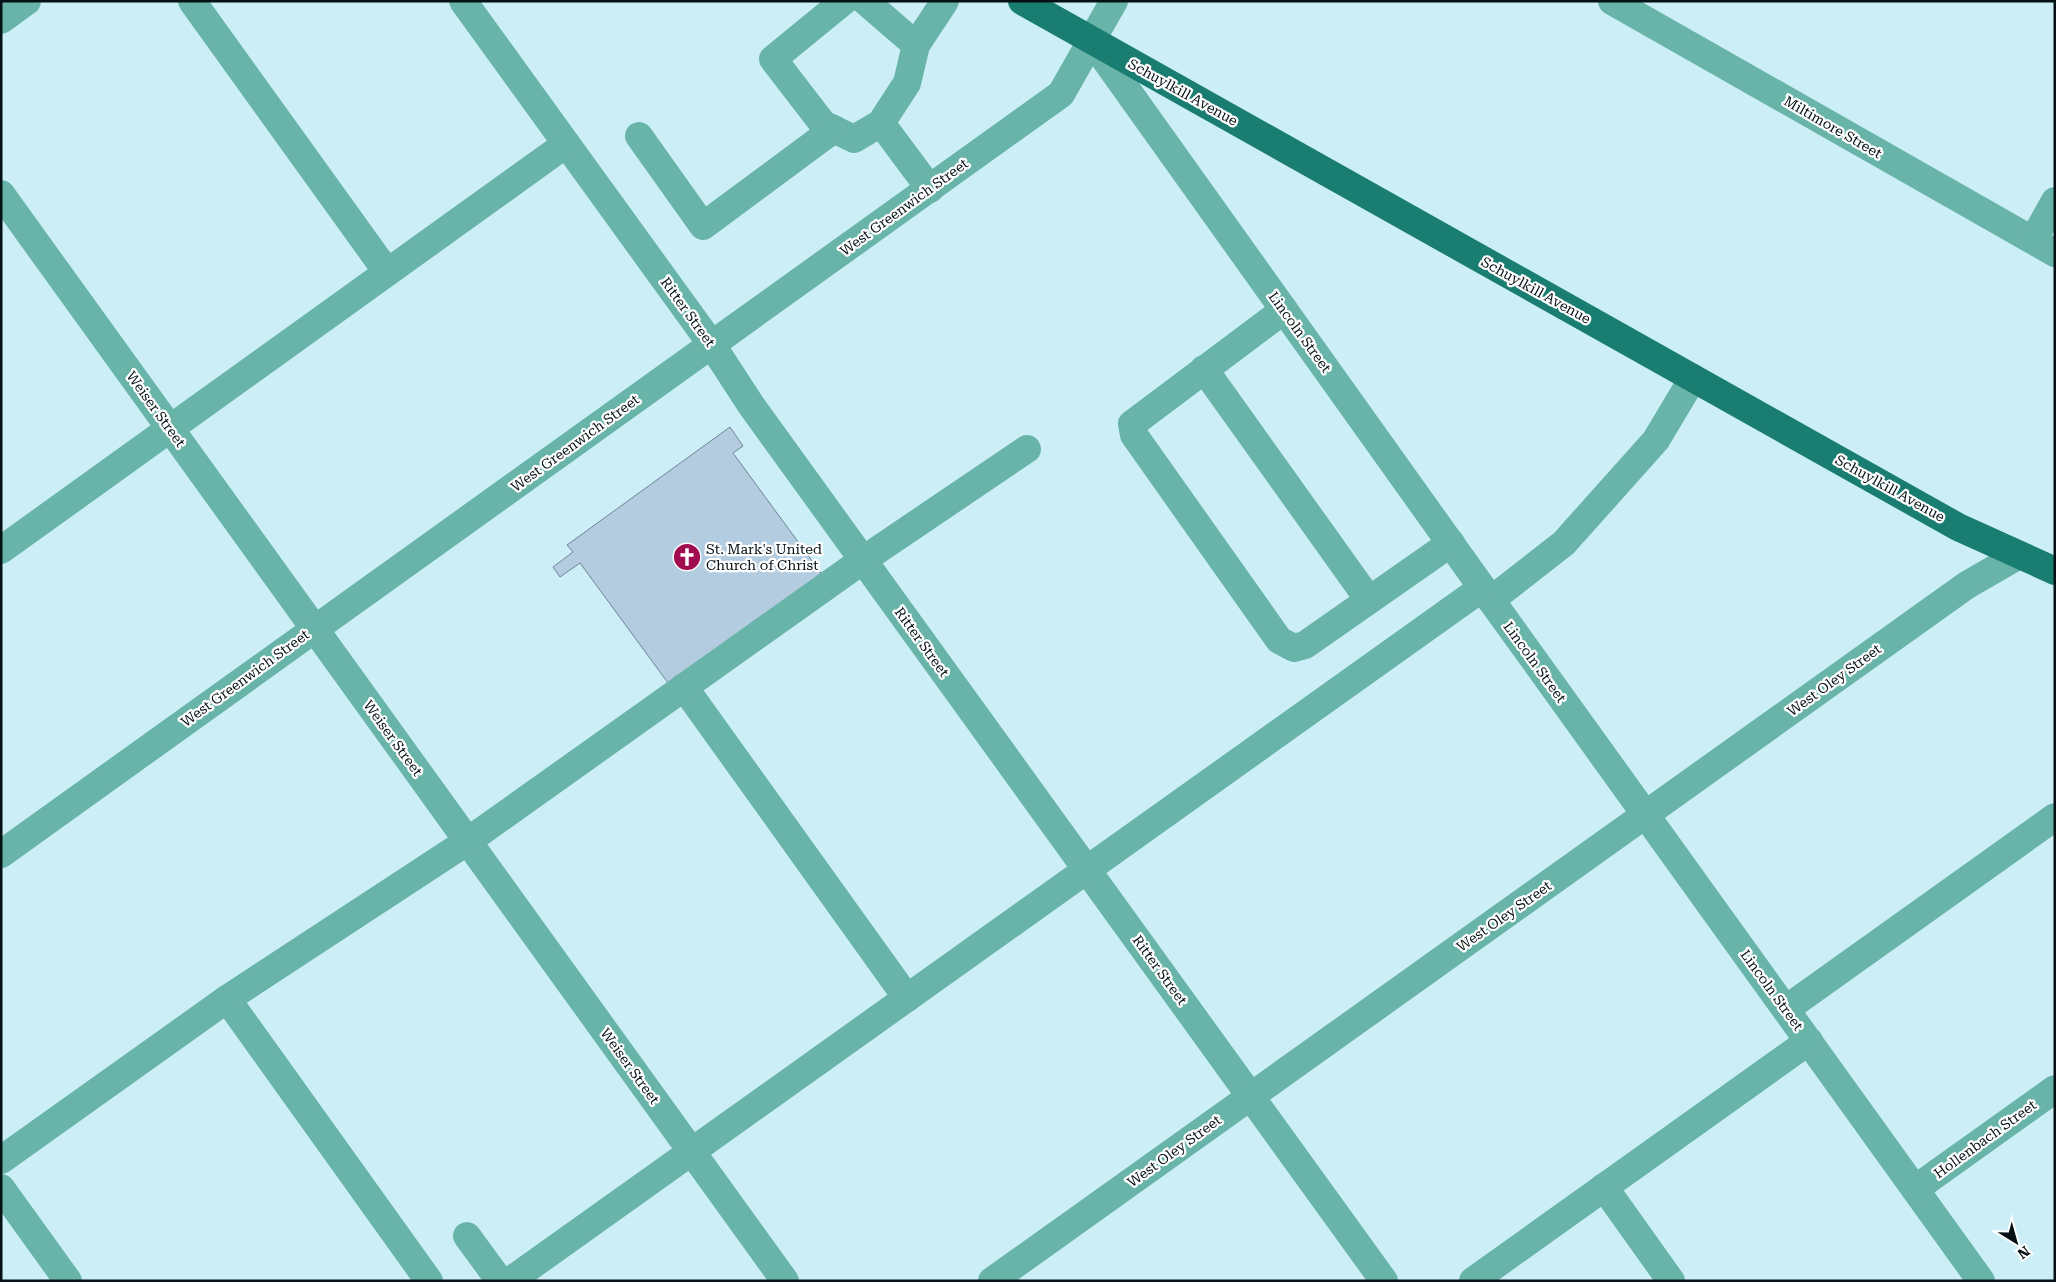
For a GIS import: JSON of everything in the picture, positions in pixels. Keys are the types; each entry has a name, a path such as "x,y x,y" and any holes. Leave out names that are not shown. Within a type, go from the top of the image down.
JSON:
{"main road":[{"name":"Schuylkill Avenue","path":"1022,1 1958,527 2055,572"}],"street":[{"path":"1,20 27,1"},
{"path":"192,1 387,272"},
{"name":"Ritter Street","path":"463,1 712,345 751,405 1384,1281"},
{"path":"844,1 773,59 823,124 854,139 881,123 907,83 916,45 945,1"},
{"path":"865,1 916,45"},
{"name":"West Greenwich Street","path":"1,854 1062,94 1114,1"},
{"name":"Miltimore Street","path":"1612,1 2044,246"},
{"name":"Lincoln Street","path":"1092,41 1486,594 1981,1281"},
{"path":"881,123 930,189"},
{"path":"639,136 703,226 834,129"},
{"path":"1,550 566,144"},
{"name":"Weiser Street","path":"1,194 785,1281"},
{"path":"2044,246 2055,201"},
{"path":"1284,310 1132,424 1134,435 1279,640 1294,648 1305,645 1450,543"},
{"path":"1204,369 1369,600"},
{"path":"510,1281 1088,869 1486,594 1564,543 1656,440 1693,378"},
{"path":"1,1160 227,1000 468,842 863,560 1027,449"},
{"name":"West Oley Street","path":"992,1281 1967,585 2019,555"},
{"path":"684,688 907,998"},
{"path":"1786,1009 2055,817"},
{"path":"227,1000 429,1281"},
{"path":"1473,1281 1808,1041"},
{"name":"Hollenbach Street","path":"1915,1189 2055,1089"},
{"path":"1604,1187 1671,1281"},
{"path":"1,1188 68,1281"},
{"path":"467,1236 500,1281"}],"building":[{"name":"St. Mark's United Church of Christ","path":"730,427 743,446 733,453 826,580 674,691 580,563 560,577 553,567 573,552 567,545"}],"place":[{"name":"St. Mark's United Church of Christ","path":"687,557"}]}
